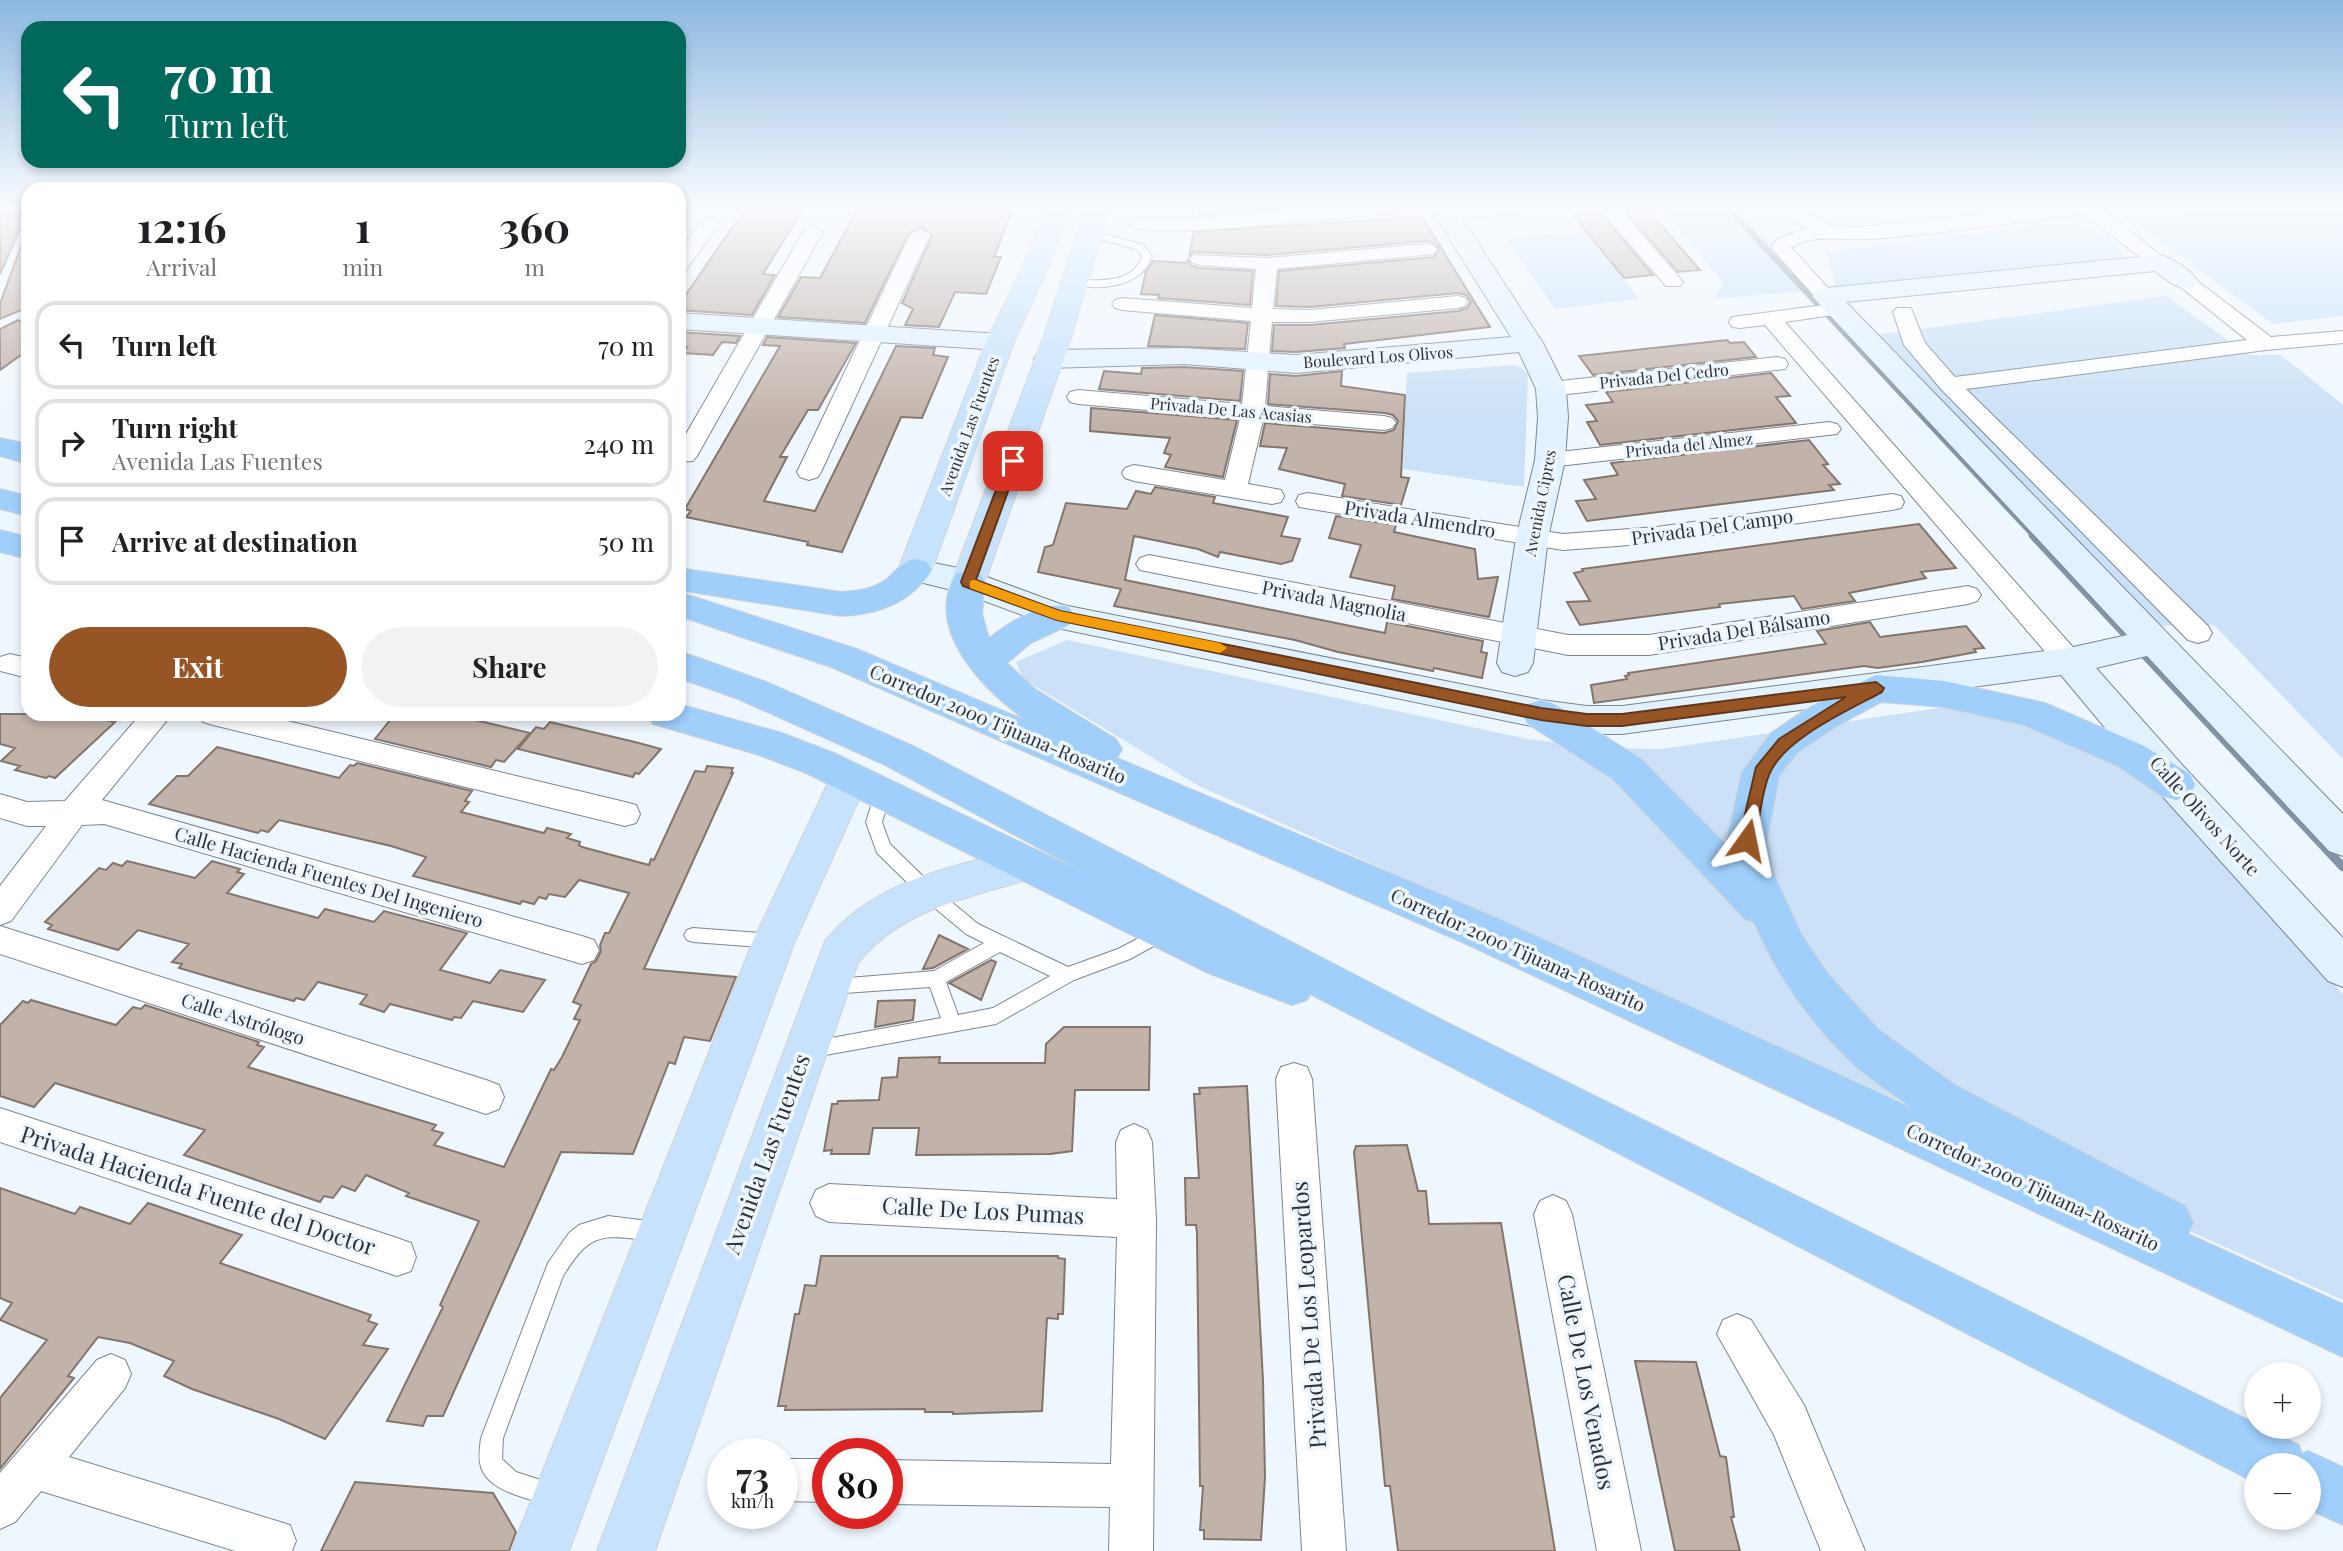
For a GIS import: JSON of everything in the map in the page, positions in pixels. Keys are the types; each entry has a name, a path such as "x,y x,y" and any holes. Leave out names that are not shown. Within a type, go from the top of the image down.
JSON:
{"highway":[{"path":"0,447 21,452"},
{"path":"0,499 21,504"},
{"path":"0,541 21,546"},
{"path":"686,580 841,604 863,604 888,596 915,570"},
{"path":"968,582 966,624 973,643 997,677 1021,697 1200,811"},
{"name":"Corredor 2000 Tijuana-Rosarito","path":"686,606 844,658 1479,930 2343,1331"},
{"path":"986,663 1004,643 1057,615"},
{"path":"686,667 762,695 898,755 1430,1036 2255,1453"},
{"path":"2176,785 2131,756 2032,713 1944,694 1876,688 1824,716 1784,743 1761,772 1747,840 1752,870 1773,922 1806,977 1832,1011 1862,1043 1939,1100 2343,1317"},
{"path":"1541,714 1627,769 1773,922"},
{"path":"686,720 769,743 820,763 1223,960 1430,1036"},
{"path":"2321,1486 2343,1497"}],"main road":[{"name":"Avenida Las Fuentes","path":"915,570 1000,342 1030,278"},
{"path":"1036,278 1037,323 1032,343 1046,349"},
{"path":"968,582 1046,349 1074,278"},
{"path":"962,448 1046,349"},
{"path":"540,1551 774,941 866,786"},
{"name":"Avenida Las Fuentes","path":"626,1551 840,954 856,934 876,917 929,894 1024,864"}],"street":[{"path":"686,454 786,278"},
{"path":"809,472 899,278"},
{"path":"1235,489 1253,413 1265,278"},
{"name":"Avenida Cipres","path":"1487,278 1529,343 1551,389 1553,417 1550,460 1532,538 1517,650"},
{"path":"1670,278 1673,282"},
{"path":"1808,278 2149,644 2343,839"},
{"path":"1740,322 2051,278"},
{"path":"2181,278 2266,344"},
{"path":"1835,309 1904,312 2185,281"},
{"path":"1122,304 1261,316 1310,316 1458,302"},
{"path":"915,570 968,582 1057,615 1541,714 1587,720 1622,720 2082,659 2198,633 1949,384 1915,345 1904,312"},
{"path":"1778,317 2082,659"},
{"path":"686,322 1000,342"},
{"path":"1949,384 2266,344 2343,337"},
{"name":"Boulevard Los Olivos","path":"1046,349 1296,363 1345,362 1529,343"},
{"name":"Privada Del Cedro","path":"1551,389 1777,364"},
{"name":"Privada De Las Acasias","path":"1078,397 1384,423"},
{"name":"Privada del Almez","path":"1550,460 1829,429"},
{"path":"1134,473 1272,496"},
{"name":"Privada Almendro","path":"1308,501 1532,538"},
{"name":"Privada Del Campo","path":"1532,538 1563,542 1606,541 1892,502"},
{"name":"Privada Magnolia","path":"1149,564 1517,650"},
{"name":"Privada Del Bálsamo","path":"1517,650 1649,645 1968,595"},
{"name":"Calle Olivos Norte","path":"2082,659 2176,785 2343,968"},
{"path":"0,911 74,812 152,721"},
{"path":"242,721 625,814"},
{"name":"Calle Hacienda Fuentes Del Ingeniero","path":"0,806 27,814 104,812 582,950"},
{"name":"Calle Astrólogo","path":"0,940 486,1097"},
{"name":"Privada De Los Leopardos","path":"1294,1079 1324,1551"},
{"name":"Privada Hacienda Fuente del Doctor","path":"0,1125 397,1257"},
{"path":"1131,1551 1137,1219 1134,1142"},
{"name":"Calle De Los Pumas","path":"829,1203 1137,1219"},
{"name":"Calle De Los Venados","path":"1553,1214 1619,1551"},
{"path":"1737,1334 1789,1420 1843,1551"},
{"path":"0,1507 111,1374"},
{"path":"32,1467 274,1541"},
{"path":"903,1482 1132,1486"}],"lane":[{"path":"1073,283 1127,278"},
{"path":"866,786 883,848 929,894 972,929 1068,975"},
{"path":"804,1051 953,1026 996,1016 1068,975 1124,954 1164,932"},
{"path":"692,935 774,941"},
{"path":"827,986 936,979 1000,943"},
{"path":"936,979 953,1026"},
{"path":"560,1497 509,1481 491,1464 492,1438 540,1308 569,1244 588,1230 614,1225 660,1233"}],"shaded area":[{"path":"1534,278 1623,278 1639,299 1555,309"},
{"path":"1719,278 1805,278 1816,290 1713,299 1723,283"},
{"path":"1834,278 1958,278 1838,292"},
{"path":"2211,278 2343,278 2343,316 2273,324"},
{"path":"2166,296 2249,355 2281,355 2343,405 2343,759 2214,625 2142,626 1867,336"},
{"path":"1515,365 1528,375 1524,487 1403,469 1407,373"},
{"path":"1067,640 1527,739 1602,748 1662,749 1959,705 2017,721 2140,774 2180,811 2343,994 2343,1300 1199,786 1023,679 1016,662"}],"building":[{"path":"9,278 21,278 21,310 0,319 0,304"},
{"path":"697,278 773,278 752,315 686,310 686,295"},
{"path":"800,278 887,278 865,323 778,317"},
{"path":"913,278 992,278 986,294 955,292 939,327 905,325 913,309 902,303"},
{"path":"1144,278 1252,278 1250,305 1158,298 1159,295 1141,294"},
{"path":"1278,278 1460,278 1490,327 1344,344 1345,348 1272,351 1274,325 1310,325 1458,311 1467,308 1471,302 1466,295 1458,293 1310,307 1276,306"},
{"path":"1155,315 1248,323 1245,349 1148,346"},
{"path":"18,320 21,322 21,355 0,370 0,329"},
{"path":"686,332 740,336 736,343 722,342 713,355 686,353"},
{"path":"767,337 856,343 818,410 808,410 780,457 787,457 764,501 815,511 896,346 935,348 933,355 948,357 922,418 901,417 842,552 807,545 808,542 686,517 691,511 686,507 780,346 763,345"},
{"path":"1727,340 1730,343 1744,342 1756,357 1593,375 1579,356"},
{"path":"1184,367 1243,371 1240,401 1099,389 1104,371 1141,374 1142,368"},
{"path":"1342,371 1341,386 1405,395 1401,477 1409,478 1401,505 1342,496 1345,484 1279,469 1287,448 1260,446 1265,423 1384,433 1394,430 1398,421 1393,415 1385,413 1268,404 1270,374 1296,376"},
{"path":"1771,373 1790,396 1776,397 1796,423 1600,445 1587,422 1597,421 1586,405 1613,402 1606,392"},
{"path":"1091,408 1237,420 1223,477 1165,467 1171,455 1164,453 1170,438 1090,431"},
{"path":"1809,440 1828,464 1823,465 1840,484 1829,485 1834,490 1587,521 1576,501 1596,499 1584,480 1618,475 1611,463"},
{"path":"1155,487 1215,497 1213,503 1288,517 1281,536 1300,539 1292,561 1281,564 1220,552 1218,557 1198,549 1134,536 1125,580 1385,633 1387,622 1483,641 1481,652 1487,653 1482,678 1434,668 1433,671 1338,652 1295,640 1114,606 1121,589 1038,572 1045,547 1053,545 1066,503 1127,509 1136,491 1151,494"},
{"path":"1336,516 1396,525 1394,532 1475,549 1478,579 1498,577 1489,617 1392,599 1395,586 1350,577 1361,545 1329,538"},
{"path":"1919,524 1956,568 1921,572 1926,578 1849,593 1855,601 1802,609 1794,596 1719,604 1720,607 1580,625 1567,602 1590,601 1574,573 1583,571 1582,569"},
{"path":"1870,622 1880,637 1966,626 1984,648 1974,649 1976,652 1922,662 1878,668 1864,666 1594,703 1591,685 1627,679 1625,676 1629,675 1628,673 1826,644 1817,631"},
{"path":"0,714 21,714 21,721 115,722 55,778 15,770 20,766 1,761 15,748 0,744"},
{"path":"389,721 479,721 530,733 504,762 496,760 491,767 375,739"},
{"path":"550,722 661,749 639,774 635,773 633,777 518,749 536,727 544,729"},
{"path":"217,747 339,778 350,765 357,763 472,791 465,801 469,802 461,812 544,833 547,828 571,834 567,838 580,842 582,847 649,865 651,859 654,860 695,771 705,772 707,766 733,768 644,969 736,977 710,1041 684,1037 675,1064 669,1062 633,1154 561,1152 443,1416 427,1416 423,1426 387,1421 443,1307 440,1305 479,1221 406,1196 409,1193 366,1175 355,1191 342,1186 333,1198 324,1196 320,1202 184,1155 205,1130 55,1083 34,1107 0,1096 0,1025 23,1001 28,1003 31,1000 116,1025 133,1007 141,1009 145,1005 259,1042 257,1045 264,1047 248,1067 436,1125 432,1130 443,1133 434,1145 504,1167 551,1069 554,1070 562,1057 580,1020 574,1019 581,1005 573,1002 591,964 596,961 601,951 600,945 605,933 609,933 629,893 579,880 565,897 549,894 546,899 539,897 534,904 522,901 520,904 413,876 426,857 391,846 279,820 268,832 261,830 258,833 149,804 177,776 188,776"},
{"path":"127,861 195,878 212,861 240,869 237,872 244,874 227,893 318,918 325,909 374,922 384,911 467,933 440,970 490,983 500,970 545,980 523,1012 473,1001 461,1018 454,1017 452,1020 390,1004 384,1012 360,1004 367,995 318,982 304,1000 296,998 294,1001 247,988 179,968 182,964 172,962 189,944 138,930 118,950 48,929 52,925 45,922 99,868 106,870 113,863 122,866"},
{"path":"939,935 968,949 933,968 923,969"},
{"path":"991,960 996,962 981,1000 949,983"},
{"path":"915,1000 913,1020 875,1027 878,1001"},
{"path":"1064,1027 1150,1027 1149,1090 1075,1090 1072,1151 1050,1154 916,1155 919,1128 873,1128 869,1154 831,1154 832,1150 824,1151 832,1104 837,1104 838,1101 879,1100 882,1078 897,1077 899,1058 940,1057 939,1063 1045,1063 1046,1044"},
{"path":"1247,1086 1263,1380 1265,1477 1261,1540 1204,1539 1204,1530 1200,1530 1203,1486 1200,1486 1197,1233 1196,1225 1186,1225 1185,1178 1199,1178 1194,1094 1200,1094 1199,1088"},
{"path":"1407,1145 1418,1191 1426,1191 1429,1224 1501,1223 1555,1551 1398,1551 1390,1486 1385,1486 1354,1152 1356,1146"},
{"path":"0,1188 75,1214 80,1207 130,1224 148,1203 242,1235 220,1263 371,1315 368,1321 377,1324 363,1345 388,1349 325,1439 164,1376 174,1361 130,1343 98,1337 68,1376 74,1378 0,1469 0,1398 47,1340 0,1320 12,1303 0,1298"},
{"path":"821,1256 1058,1256 1065,1259 1063,1314 1058,1314 1058,1319 1047,1318 1042,1411 953,1414 925,1412 925,1409 785,1410 786,1406 778,1406 795,1314 799,1314 805,1285 816,1286"},
{"path":"1635,1361 1696,1362 1720,1456 1726,1457 1734,1517 1731,1517 1740,1551 1675,1551"},
{"path":"355,1482 493,1493 516,1532 509,1551 321,1551"}],"waterway":[{"path":"1794,278 2035,537"},
{"path":"2033,535 2343,867"}],"slow traffic":[{"path":"975,585 1057,615 1220,648"}],"route":[{"path":"1013,461 968,582 1057,615 1541,714 1587,720 1622,720 1876,688 1824,716 1784,743 1761,772 1747,840"}]}
